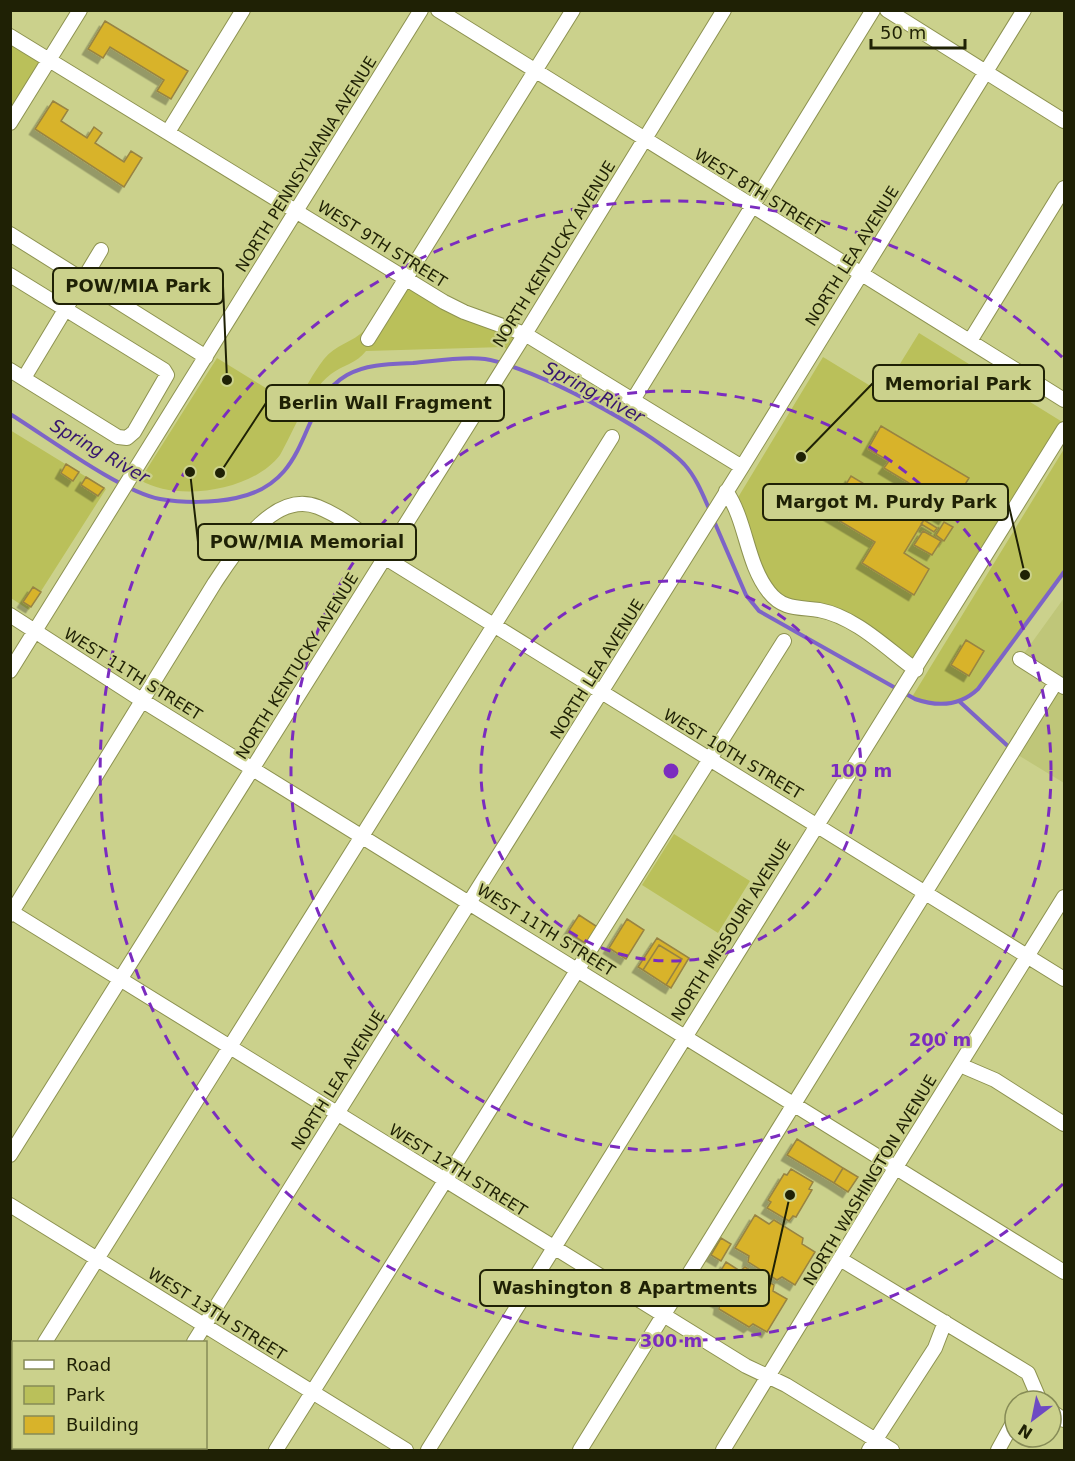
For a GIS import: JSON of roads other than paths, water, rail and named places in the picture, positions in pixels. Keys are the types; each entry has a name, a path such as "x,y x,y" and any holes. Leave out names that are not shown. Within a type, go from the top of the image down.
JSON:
{"street":[{"path":"10,123 80,10"},
{"path":"168,132 243,10"},
{"name":"NORTH PENNSYLVANIA AVENUE","path":"10,671 421,10"},
{"name":"WEST 8TH STREET","path":"438,10 1065,400"},
{"path":"368,339 573,10"},
{"name":"NORTH KENTUCKY AVENUE","path":"10,1155 513,354 724,10"},
{"path":"633,400 873,10"},
{"path":"887,10 1065,121"},
{"name":"NORTH LEA AVENUE","path":"195,1341 701,533 1024,10"},
{"name":"WEST 9TH STREET","path":"10,36 405,278 464,312 525,334 742,467"},
{"path":"970,341 1065,188"},
{"path":"10,234 206,357"},
{"path":"24,378 101,250"},
{"path":"10,275 164,369 167,375 166,381 127,438 118,437 10,370"},
{"name":"NORTH MISSOURI AVENUE","path":"428,1450 1065,429"},
{"path":"46,1341 612,437"},
{"path":"724,495 738,515 762,581 776,600 790,607 818,610 842,618 916,670"},
{"name":"WEST 10TH STREET","path":"11,913 238,548 256,528 280,511 296,504 316,506 340,519 386,554 494,626 1065,979"},
{"name":"WEST 11TH STREET","path":"10,615 143,701 1065,1272"},
{"path":"276,1450 784,641"},
{"path":"580,1450 736,1201 793,1103 1060,684 1020,659"},
{"name":"NORTH WASHINGTON AVENUE","path":"723,1450 1065,897"},
{"name":"WEST 12TH STREET","path":"11,913 553,1249 746,1366 769,1377 872,1445 892,1450"},
{"path":"960,1065 995,1080 1065,1124"},
{"name":"WEST 13TH STREET","path":"10,1205 406,1450"},
{"path":"840,1259 1028,1373 1033,1389"},
{"path":"872,1445 935,1348 945,1322"}],"waterway":[{"name":"Spring River","path":"10,414 105,475 144,494 178,501 218,501 236,498 261,489 280,476 292,460 319,404 331,388 354,371 379,365 458,358 485,359 532,374 590,401 645,434 684,464 696,480 710,511"},
{"name":"Spring River","path":"714,521 746,595 759,611 915,699 932,703 956,702 978,689 1064,572"},
{"path":"960,702 1010,748"}],"place":[{"name":"POW/MIA Park","path":"227,380"},
{"name":"Memorial Park","path":"801,457"},
{"name":"POW/MIA Memorial","path":"190,472"},
{"name":"Berlin Wall Fragment","path":"220,473"},
{"name":"Margot M. Purdy Park","path":"1025,575"},
{"name":"Washington 8 Apartments","path":"790,1195"}]}
